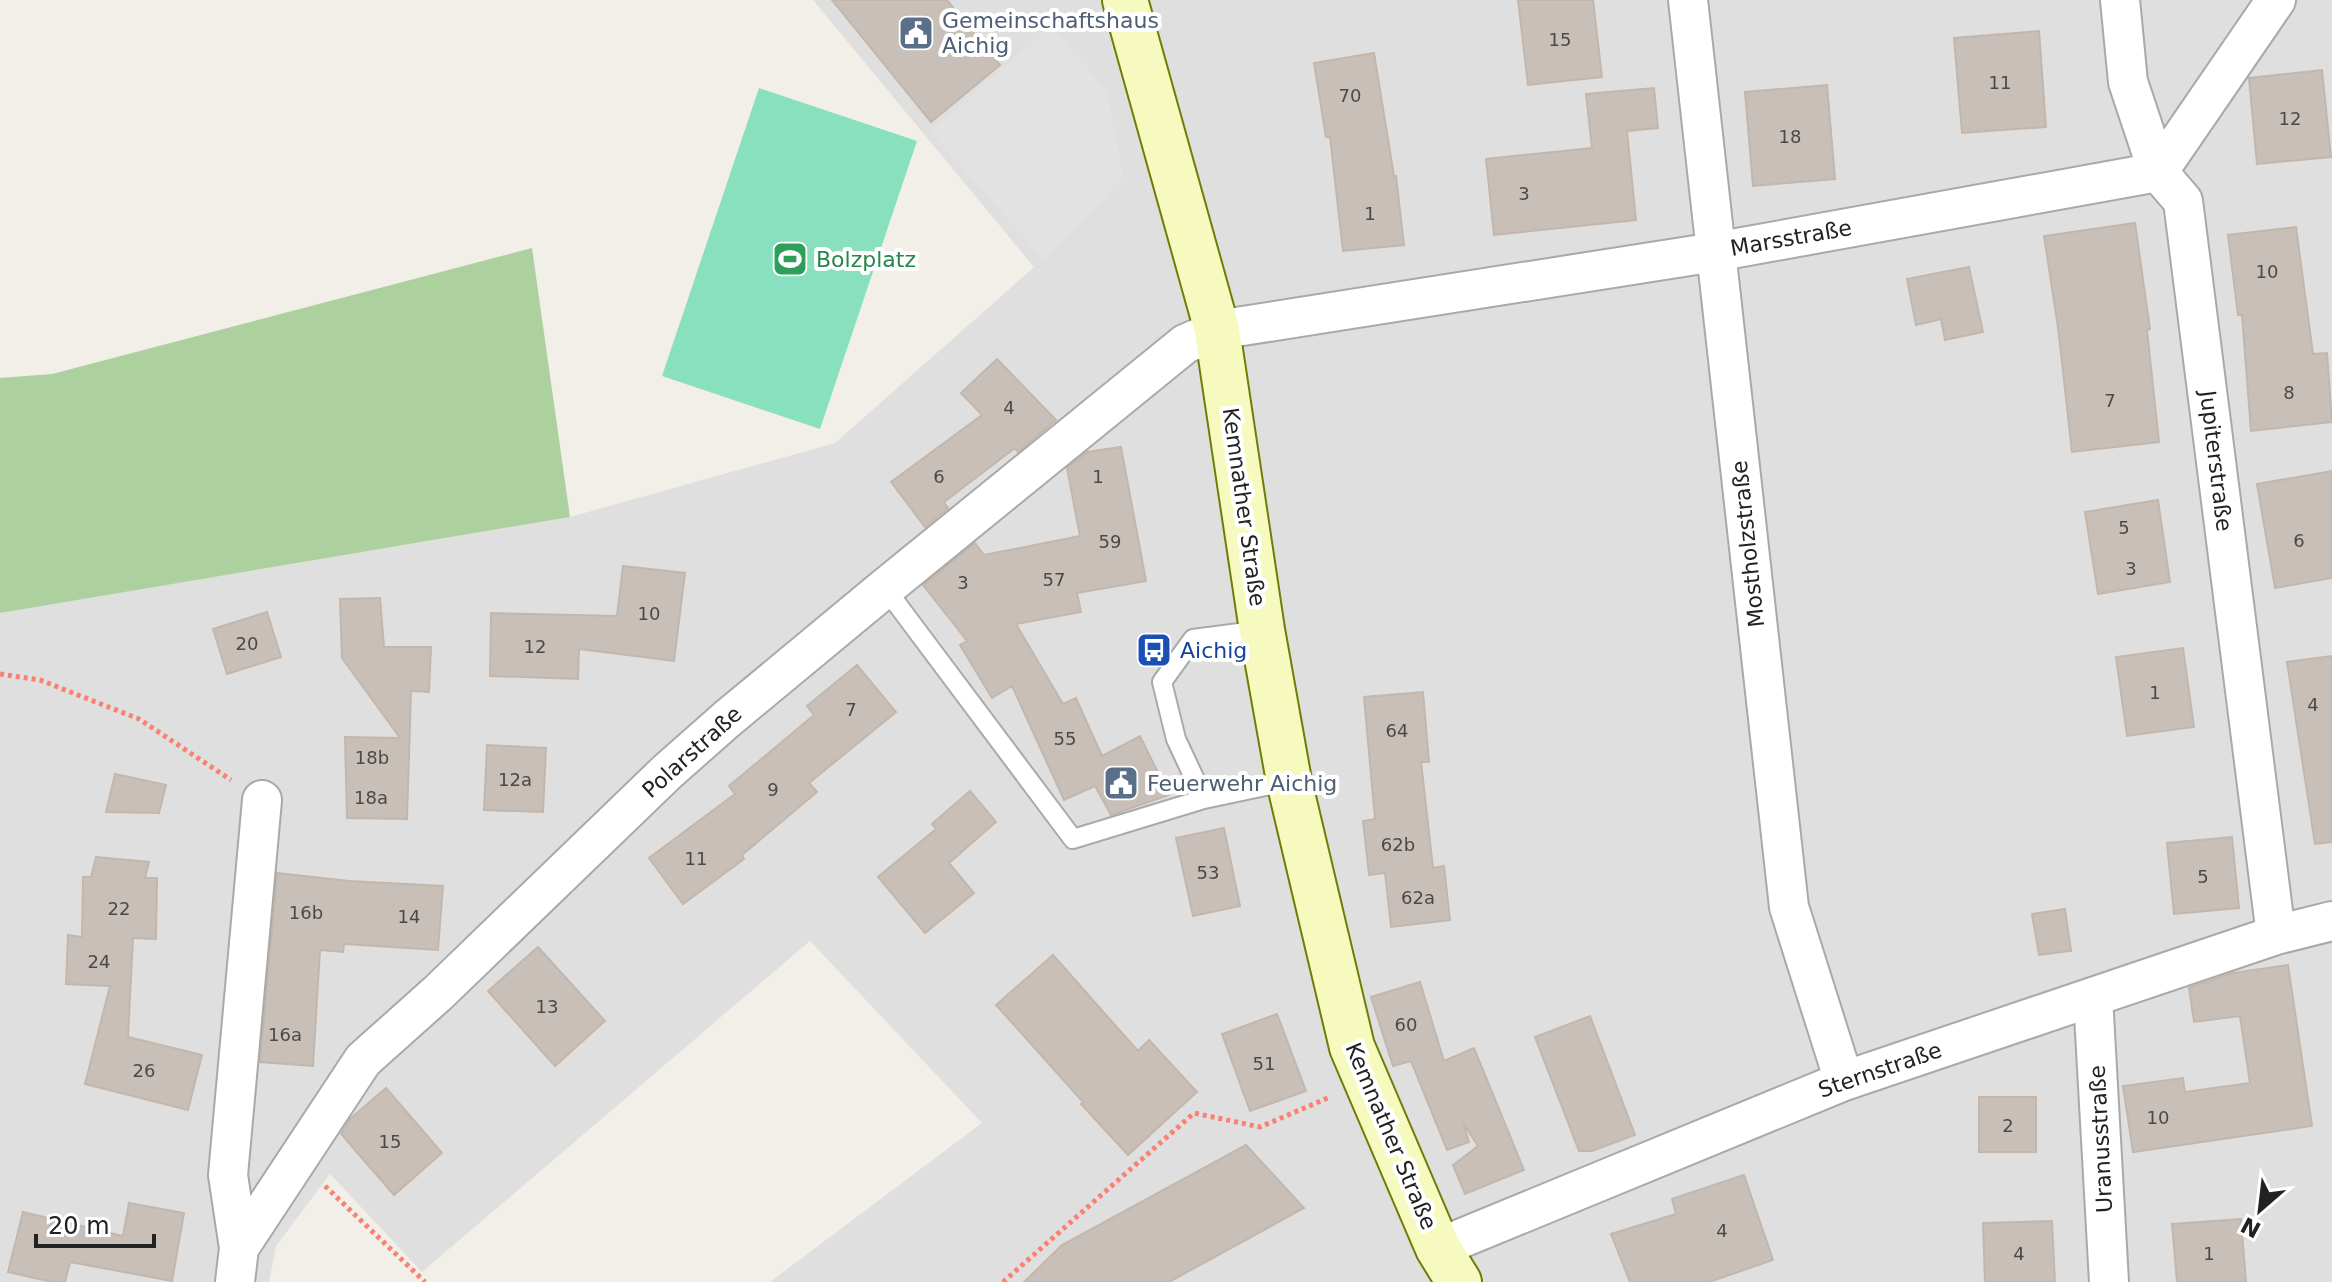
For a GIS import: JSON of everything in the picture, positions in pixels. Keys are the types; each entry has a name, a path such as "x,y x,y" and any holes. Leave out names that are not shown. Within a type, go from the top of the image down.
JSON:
{"main road":[{"name":"Kemnather Straße","path":"1125,0 1217,330 1262,630 1289,781 1352,1047 1449,1265"}],"street":[{"name":"Mostholzstraße","path":"1688,0 1789,907 1844,1081"},
{"name":"Jupiterstraße","path":"2120,0 2128,82 2158,172 2183,201 2276,935"},
{"path":"2158,172 2276,0"},
{"name":"Marsstraße","path":"1217,330 1715,252 2158,172"},
{"name":"Polarstraße","path":"237,1265 298,1160 363,1060 727,719 1185,344 1217,330"},
{"name":"Polarstraße","path":"237,1265 228,1175 262,800"},
{"name":"Sternstraße","path":"1449,1265 1844,1081 2276,935 2332,921"},
{"name":"Uranusstraße","path":"2093,997 2109,1282"}],"lane":[{"path":"885,588 1073,839 1204,799 1289,781"},
{"path":"1204,799 1176,739 1162,682 1193,639 1262,630"}],"path":[{"path":"0,674 40,680 139,719 262,800"},
{"path":"1003,1282 1194,1113 1260,1127 1367,1081"},
{"path":"298,1160 425,1282"}],"shaded area":[{"path":"813,0 2332,0 2332,1282 770,1282 982,1123 810,941 422,1272 330,1174 276,1246 269,1282 0,1282 0,613 570,517 835,443 1034,267"},
{"path":"1051,27 1107,91 1123,177 1045,261 930,131"}],"green space":[{"name":"Bolzplatz","path":"759,88 917,141 820,429 662,376"},
{"path":"532,248 570,517 0,613 0,378 52,374"}],"building":[{"name":"Gemeinschaftshaus Aichig","path":"832,0 947,0 1000,65 931,122"},
{"path":"1518,0 1593,0 1602,77 1528,85"},
{"path":"2039,31 2046,127 1962,133 1954,38"},
{"path":"1374,53 1396,176 1404,245 1343,251 1330,137 1326,137 1314,63"},
{"path":"2322,70 2331,157 2257,164 2249,78"},
{"path":"1827,85 1835,179 1753,186 1745,92"},
{"path":"1654,88 1658,128 1627,131 1636,220 1494,235 1486,159 1592,148 1586,94"},
{"path":"2135,223 2150,329 2147,330 2159,442 2072,452 2044,236"},
{"path":"2296,227 2313,354 2327,353 2332,422 2251,431 2242,315 2238,315 2228,235"},
{"path":"1969,267 1983,332 1945,340 1941,319 1916,325 1907,279"},
{"path":"997,359 1056,420 1018,452 1015,448 944,502 948,508 925,527 891,482 982,415 961,393"},
{"path":"1121,447 1146,581 1077,593 1081,612 1016,624 1063,704 1076,698 1102,756 1140,736 1169,795 1111,815 1095,786 1064,800 1012,686 992,698 960,645 967,641 923,585 975,543 984,555 1080,536 1067,468 1087,452"},
{"path":"2332,471 2332,578 2275,588 2257,484"},
{"path":"2158,500 2170,582 2098,594 2085,512"},
{"path":"623,566 685,573 674,661 579,649 578,679 490,676 491,613 617,616"},
{"path":"380,598 384,647 431,647 429,692 411,691 407,819 347,818 345,737 400,738 342,658 340,599"},
{"path":"267,612 281,657 227,674 213,629"},
{"path":"2183,648 2194,727 2127,736 2116,657"},
{"path":"2332,656 2332,842 2315,844 2287,662"},
{"path":"857,665 896,712 809,783 817,792 742,855 744,859 683,904 649,858 735,794 729,786 814,715 807,706"},
{"path":"1423,692 1429,762 1421,762 1433,868 1444,866 1450,920 1391,927 1385,873 1369,875 1363,821 1375,819 1364,697"},
{"path":"487,745 546,748 543,812 484,810"},
{"path":"115,774 166,785 159,813 106,812"},
{"path":"970,791 996,822 949,863 974,893 925,933 878,877 936,829 932,824"},
{"path":"1224,828 1240,906 1193,916 1176,838"},
{"path":"2232,837 2239,908 2174,914 2167,843"},
{"path":"96,857 149,862 145,878 157,878 156,939 133,938 128,1037 202,1055 188,1110 85,1084 110,986 66,984 68,935 82,937 83,877 91,877"},
{"path":"277,873 443,886 438,950 344,944 343,952 320,950 313,1066 260,1062"},
{"path":"2065,909 2071,951 2039,955 2032,914"},
{"path":"538,947 605,1021 555,1066 488,991"},
{"path":"1053,955 1138,1051 1149,1040 1197,1092 1128,1155 996,1005"},
{"path":"2288,965 2312,1126 2133,1152 2123,1086 2183,1078 2185,1092 2250,1083 2240,1016 2194,1022 2189,988 2233,973"},
{"path":"1420,982 1444,1061 1474,1048 1524,1170 1465,1194 1453,1165 1478,1146 1463,1123 1469,1142 1447,1150 1411,1061 1393,1066 1371,997"},
{"path":"1277,1014 1306,1091 1250,1111 1222,1034"},
{"path":"1590,1016 1635,1135 1592,1151 1579,1151 1535,1037"},
{"path":"386,1088 442,1153 394,1195 341,1134 350,1119"},
{"path":"1979,1097 2036,1097 2036,1152 1979,1152"},
{"path":"1246,1145 1304,1208 1169,1282 1024,1282 1062,1245"},
{"path":"1744,1175 1773,1260 1709,1282 1630,1282 1611,1234 1676,1214 1672,1199"},
{"path":"129,1203 184,1213 172,1281 70,1262 65,1282 8,1272 23,1212 123,1236"},
{"path":"2241,1219 2246,1282 2177,1282 2172,1224"},
{"path":"2052,1221 2055,1282 1985,1282 1983,1223"}],"place":[{"name":"Gemeinschaftshaus Aichig","path":"916,33"},
{"name":"Bolzplatz","path":"790,259"},
{"name":"Aichig","path":"1154,650"},
{"name":"Feuerwehr Aichig","path":"1121,783"}]}
